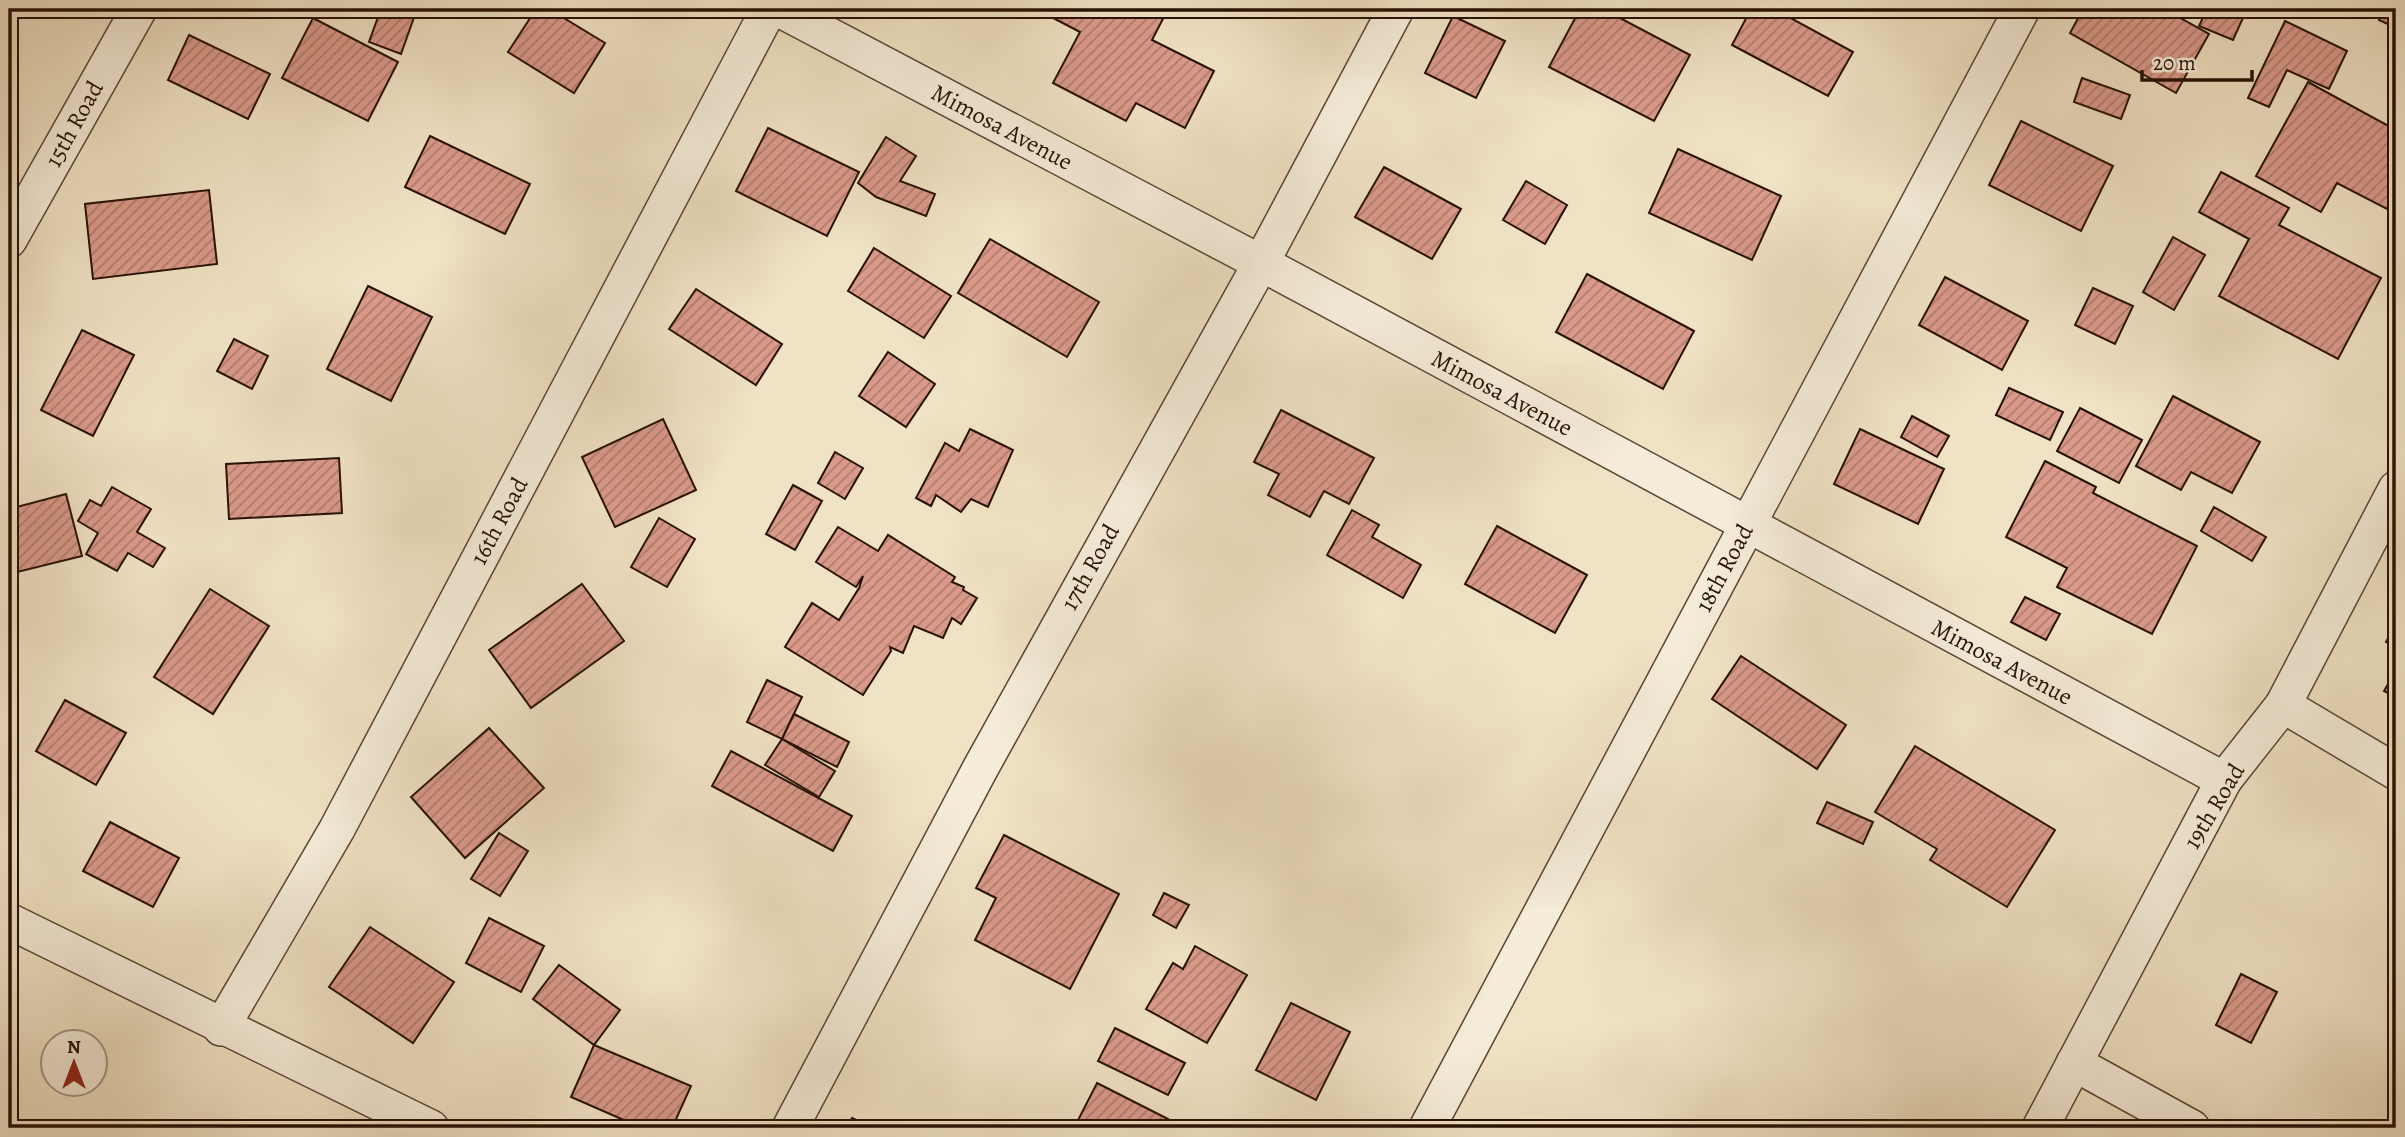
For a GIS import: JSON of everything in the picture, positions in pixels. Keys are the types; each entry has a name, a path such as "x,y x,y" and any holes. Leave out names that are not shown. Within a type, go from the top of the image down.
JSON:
{"street":[{"name":"15th Road","path":"9,240 139,9"},
{"name":"16th Road","path":"221,1028 337,829 769,9"},
{"name":"Mimosa Avenue","path":"779,9 1261,263 2224,780"},
{"name":"17th Road","path":"790,1128 987,757 1261,263 1396,9"},
{"name":"18th Road","path":"1427,1128 2022,9"},
{"name":"19th Road","path":"2040,1128 2224,780 2283,705 2396,489"},
{"path":"2283,705 2396,772"},
{"path":"9,921 221,1028 432,1128"},
{"path":"2074,1063 2192,1128"}],"building":[{"path":"381,9 417,9 401,54 369,42"},
{"path":"536,9 549,9 605,43 574,93 508,52"},
{"path":"1036,9 1168,9 1152,40 1214,71 1185,128 1136,103 1126,121 1053,83 1080,32"},
{"path":"1580,9 1603,9 1690,55 1654,121 1549,67"},
{"path":"1751,9 1774,9 1853,52 1828,96 1732,45"},
{"path":"2083,9 2164,9 2209,34 2176,93 2070,33"},
{"path":"2207,9 2247,9 2233,40 2199,26"},
{"path":"2384,9 2396,9 2396,28 2379,20"},
{"path":"1453,16 1505,41 1476,98 1425,73"},
{"path":"313,18 398,62 368,121 282,78"},
{"path":"2285,21 2347,51 2329,89 2287,70 2269,107 2248,98"},
{"path":"189,35 270,74 248,119 168,80"},
{"path":"2082,78 2130,95 2121,119 2074,102"},
{"path":"2308,82 2396,130 2396,191 2387,209 2337,183 2321,212 2256,176"},
{"path":"2021,121 2113,166 2081,231 1989,185"},
{"path":"768,128 859,172 827,236 736,191"},
{"path":"430,136 530,184 505,234 405,187"},
{"path":"886,137 916,156 900,181 935,194 926,216 876,197 858,183"},
{"path":"1678,149 1781,196 1752,260 1649,213"},
{"path":"1384,167 1461,209 1432,259 1355,217"},
{"path":"2221,172 2289,208 2279,225 2381,278 2338,359 2219,296 2249,239 2199,212"},
{"path":"1526,181 1567,205 1545,244 1503,220"},
{"path":"209,190 217,264 93,279 85,204"},
{"path":"2173,237 2205,255 2174,310 2143,292"},
{"path":"990,239 1099,302 1067,357 958,293"},
{"path":"874,248 951,296 924,338 848,291"},
{"path":"1587,274 1694,331 1663,389 1556,332"},
{"path":"1945,277 2028,321 2002,370 1919,325"},
{"path":"368,286 432,317 391,401 327,369"},
{"path":"2093,288 2133,306 2115,344 2075,325"},
{"path":"696,289 782,344 756,385 669,329"},
{"path":"82,330 134,355 93,436 41,410"},
{"path":"234,339 268,356 252,389 217,371"},
{"path":"888,352 935,384 906,427 859,396"},
{"path":"2009,388 2063,412 2050,440 1996,415"},
{"path":"2173,396 2260,442 2232,493 2191,472 2181,490 2136,466"},
{"path":"2080,408 2142,440 2119,483 2057,451"},
{"path":"1281,410 1374,458 1349,504 1324,491 1310,517 1268,495 1279,474 1254,462"},
{"path":"1912,416 1949,436 1937,457 1901,437"},
{"path":"663,419 696,490 615,527 582,457"},
{"path":"970,429 1013,450 988,507 971,499 961,512 936,495 931,506 916,498 945,443 959,451"},
{"path":"1860,429 1944,469 1918,524 1834,484"},
{"path":"835,452 863,468 845,499 818,483"},
{"path":"339,458 342,513 229,519 226,464"},
{"path":"2045,461 2096,487 2093,493 2197,546 2152,634 2057,587 2067,568 2006,537"},
{"path":"793,485 822,501 795,550 766,534"},
{"path":"112,487 151,509 137,532 165,548 153,567 128,553 117,571 86,554 98,533 78,521 90,500 101,506"},
{"path":"66,494 82,556 9,574 9,509"},
{"path":"2214,507 2266,537 2252,561 2201,531"},
{"path":"1352,510 1379,525 1372,537 1421,565 1403,598 1327,555"},
{"path":"659,518 695,539 667,587 631,567"},
{"path":"1497,526 1587,575 1555,633 1465,584"},
{"path":"838,527 878,551 888,535 955,577 952,582 964,587 963,590 977,598 961,624 952,618 943,638 914,626 903,653 890,647 891,651 863,695 785,647 812,603 839,620 859,588 863,576 856,587 816,562"},
{"path":"582,584 624,641 531,708 489,650"},
{"path":"210,589 269,626 213,714 154,677"},
{"path":"2025,597 2060,614 2046,640 2011,622"},
{"path":"2396,625 2396,648 2386,642"},
{"path":"1741,656 1846,725 1817,769 1712,699"},
{"path":"2396,670 2396,697 2384,691"},
{"path":"767,680 802,697 782,739 747,722"},
{"path":"65,700 126,733 96,785 36,751"},
{"path":"794,714 849,742 837,767 782,739"},
{"path":"489,728 544,788 465,858 411,797"},
{"path":"782,739 835,771 819,797 765,765"},
{"path":"1915,746 2055,830 2007,907 1930,860 1937,849 1875,812"},
{"path":"731,751 852,816 833,851 712,786"},
{"path":"1827,802 1873,822 1863,844 1817,823"},
{"path":"110,822 179,858 153,907 83,871"},
{"path":"499,833 528,851 500,896 471,879"},
{"path":"1004,835 1119,894 1070,989 975,940 996,898 976,888"},
{"path":"1164,893 1189,905 1176,928 1153,915"},
{"path":"489,918 544,946 521,992 466,963"},
{"path":"370,927 454,982 413,1043 329,987"},
{"path":"1195,946 1247,975 1207,1043 1146,1009 1173,963 1183,969"},
{"path":"559,965 620,1010 594,1045 533,999"},
{"path":"2241,974 2277,992 2251,1043 2216,1025"},
{"path":"1291,1003 1350,1032 1316,1100 1256,1070"},
{"path":"1115,1028 1185,1063 1168,1095 1098,1061"},
{"path":"594,1045 691,1086 672,1128 642,1128 571,1097"},
{"path":"1097,1083 1168,1119 1163,1128 1074,1128"},
{"path":"852,1118 872,1128 847,1128"}]}
